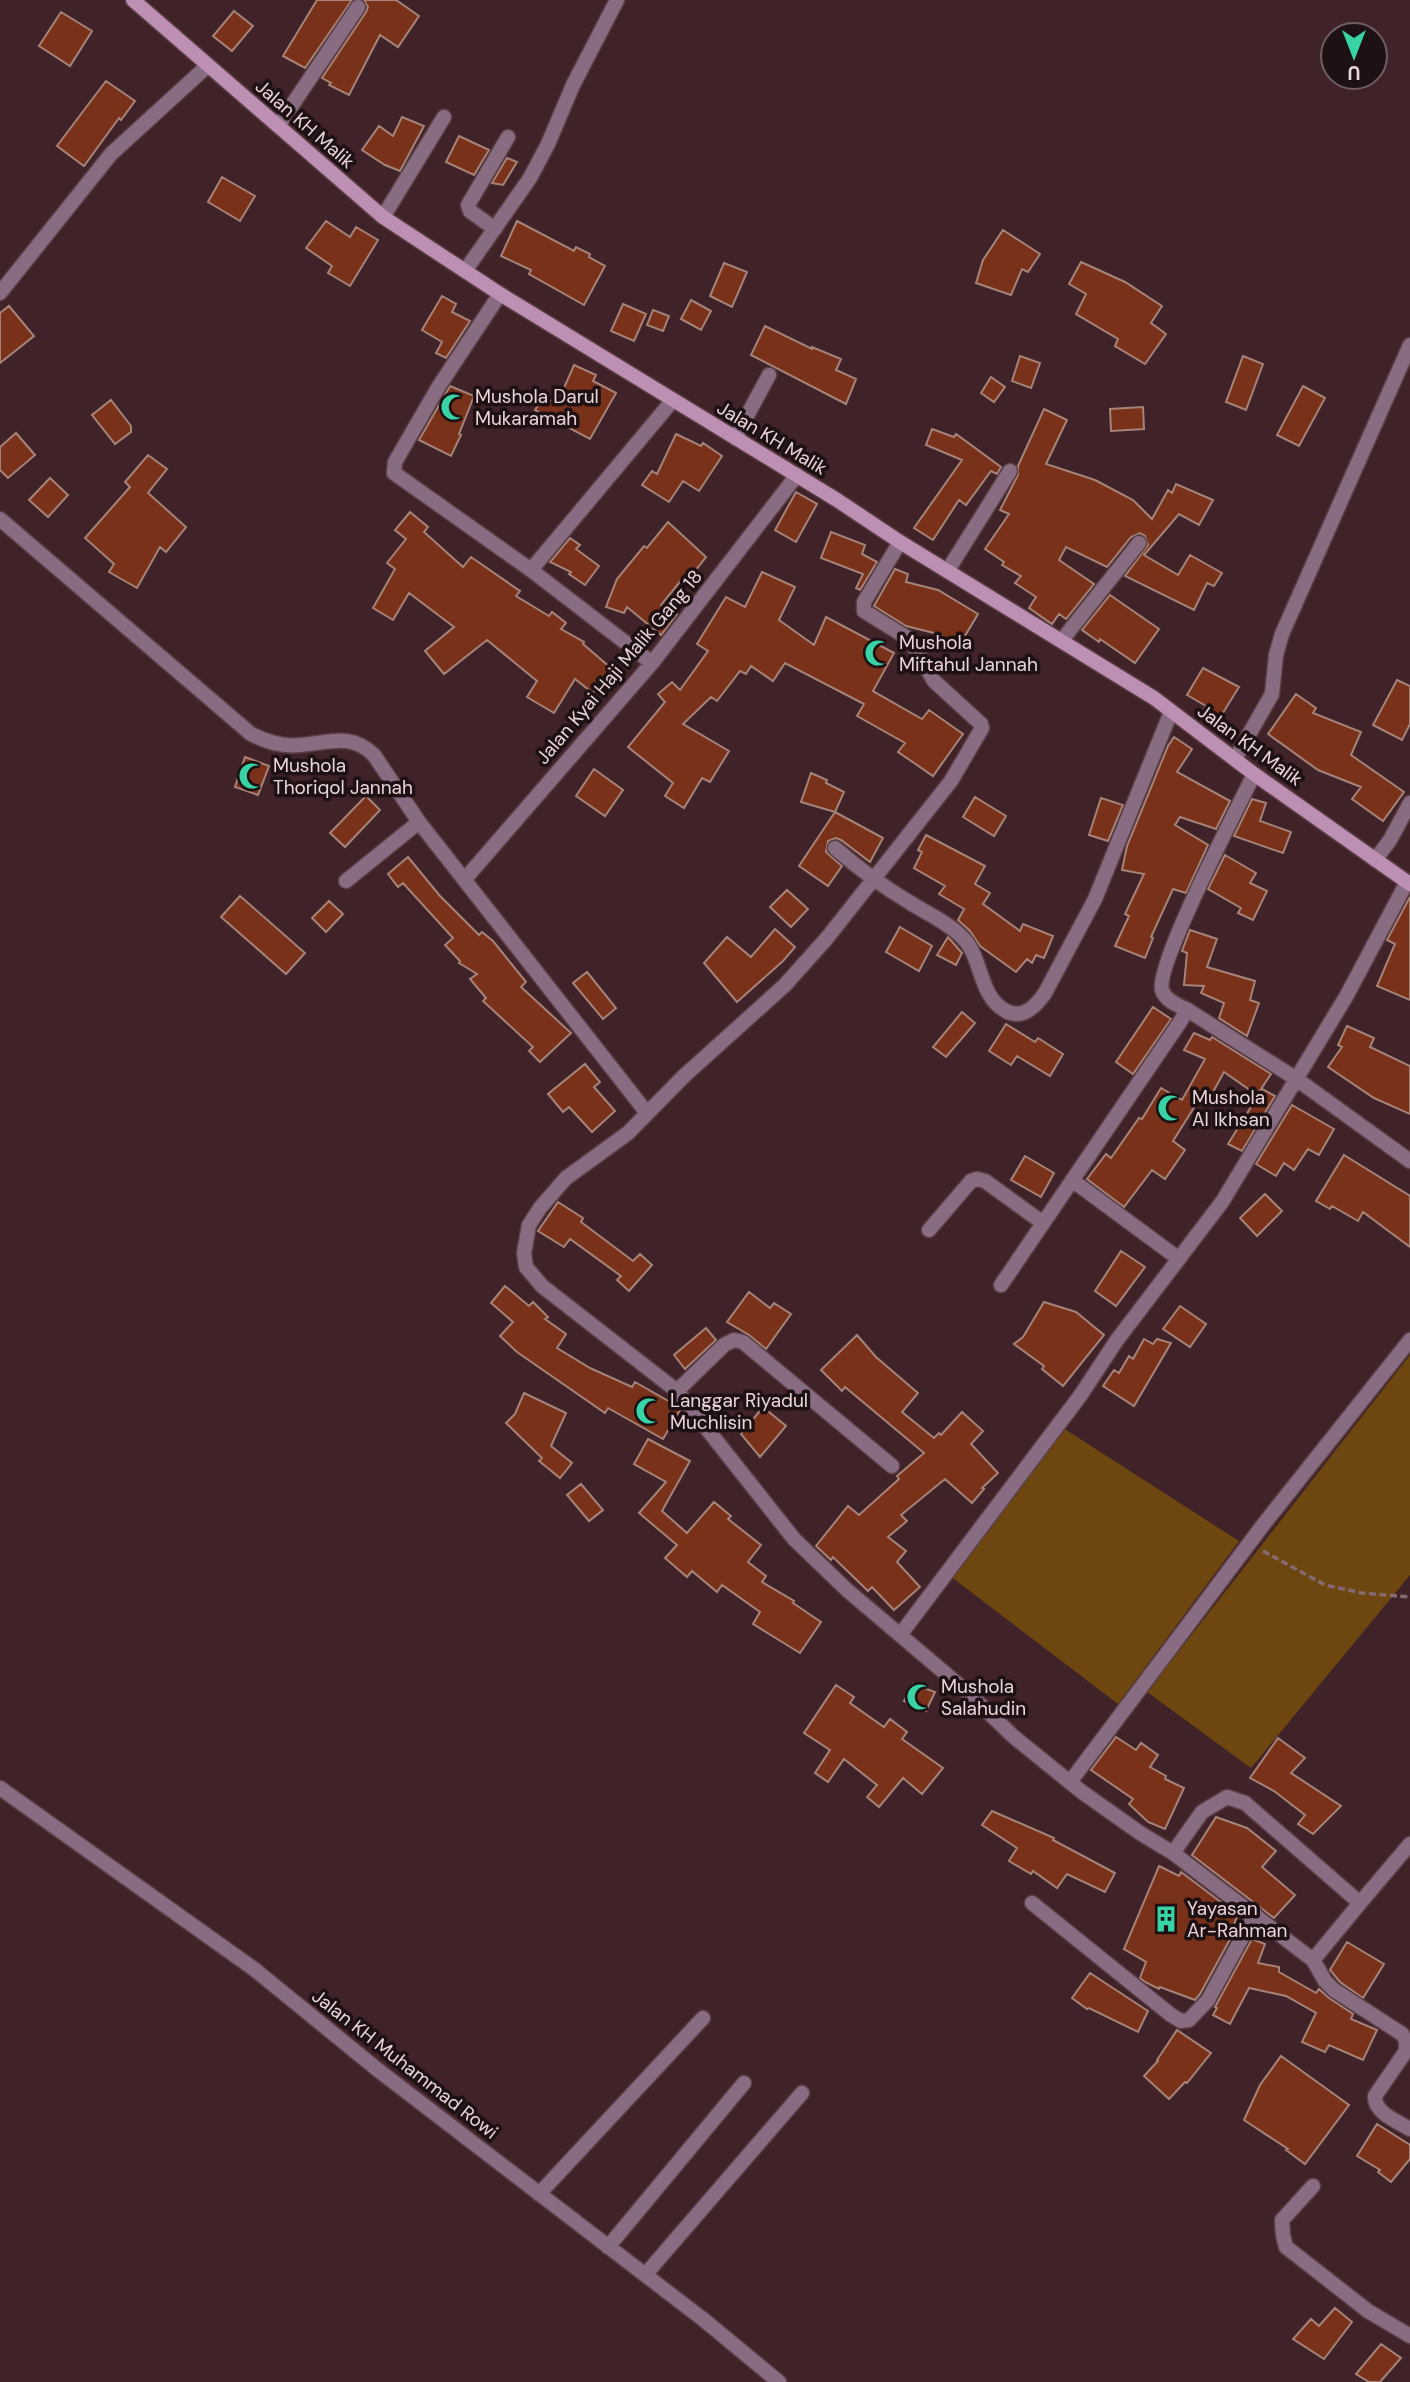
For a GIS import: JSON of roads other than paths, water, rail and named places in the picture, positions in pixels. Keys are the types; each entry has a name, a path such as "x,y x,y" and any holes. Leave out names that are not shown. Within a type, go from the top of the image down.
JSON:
{"street":[{"name":"Jalan KH Malik","path":"133,0 383,217 500,294 1062,640 1171,712 1408,883"},
{"path":"464,271 536,167 573,85 617,0"},
{"path":"278,126 358,7"},
{"path":"0,293 111,154 204,69"},
{"path":"383,217 444,117"},
{"path":"495,229 479,218 468,205 509,137"},
{"path":"500,294 439,386 395,462 394,473 531,570 652,663"},
{"path":"1234,759 1272,694 1276,655 1282,634 1410,345"},
{"path":"735,438 769,375"},
{"path":"531,570 673,400"},
{"path":"948,570 1010,471"},
{"name":"Jalan Kyai Haji Malik Gang 18","path":"465,879 652,663 797,475"},
{"path":"0,519 251,734 279,745 298,746 338,740 358,742 374,755 419,822 648,1113"},
{"path":"900,542 864,602 864,611 906,637 934,681 982,726 951,781 827,938 785,985 684,1076 628,1133 566,1178 529,1225 524,1253 526,1267 542,1286 677,1391 794,1539 1014,1737 1070,1782 1255,1914 1313,1961 1334,1990 1402,2034 1406,2040 1406,2051 1374,2101 1378,2109 1410,2129"},
{"path":"1062,640 1139,543"},
{"path":"835,848 873,880 961,936 976,955 982,980 995,1002 1007,1012 1027,1012 1037,1005 1045,993 1095,899 1171,712"},
{"path":"1254,774 1178,931 1164,966 1162,992 1169,1000 1296,1078 1410,1161"},
{"path":"1375,860 1390,840 1410,803"},
{"path":"346,881 419,822"},
{"path":"900,1635 1222,1202 1347,995 1408,883"},
{"path":"1002,1285 1179,1025 1186,1009"},
{"path":"929,1230 971,1181 977,1179 985,1181 1043,1223"},
{"path":"1072,1181 1179,1259"},
{"path":"677,1391 724,1345 734,1340 743,1342 892,1466"},
{"path":"1070,1782 1249,1544 1410,1340"},
{"name":"Jalan KH Muhammad Rowi","path":"0,1788 254,1969 378,2070 608,2246 779,2382"},
{"path":"1173,1853 1202,1812 1227,1797 1238,1799 1360,1903"},
{"path":"1313,1961 1410,1844"},
{"path":"1032,1903 1181,2021 1189,2020 1208,2000 1255,1914"},
{"path":"539,2194 703,2018"},
{"path":"608,2246 744,2084"},
{"path":"645,2275 802,2093"},
{"path":"1313,2186 1282,2220 1286,2247 1368,2311 1410,2336"}],"place":[{"name":"Mushola Darul Mukaramah","path":"454,407"},
{"name":"Mushola Miftahul Jannah","path":"878,653"},
{"name":"Mushola Thoriqol Jannah","path":"252,776"},
{"name":"Mushola Al Ikhsan","path":"1171,1108"},
{"name":"Langgar Riyadul Muchlisin","path":"649,1411"},
{"name":"Mushola Salahudin","path":"920,1697"},
{"name":"Yayasan Ar-Rahman","path":"1166,1919"}]}
